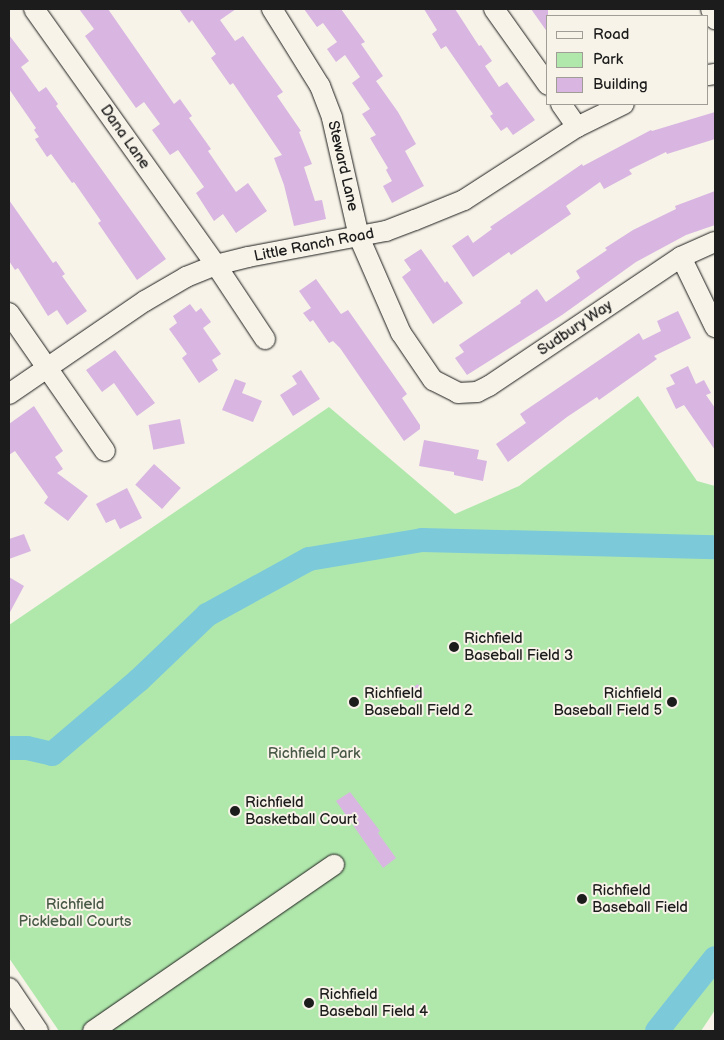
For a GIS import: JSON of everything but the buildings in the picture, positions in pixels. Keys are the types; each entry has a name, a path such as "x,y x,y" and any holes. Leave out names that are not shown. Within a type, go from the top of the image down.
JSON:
{"street":[{"name":"Dana Lane","path":"34,9 216,265 264,339"},
{"name":"Steward Lane","path":"272,9 320,86 332,118 359,237 401,333 433,380"},
{"path":"494,9 546,82"},
{"path":"710,9 715,19"},
{"path":"562,105 577,127"},
{"name":"Little Ranch Road","path":"9,394 164,289 216,265 248,257 386,231 464,200 577,127 622,105"},
{"name":"Sudbury Way","path":"433,380 458,393 477,392 681,257 715,242"},
{"path":"681,257 715,327"},
{"path":"9,313 106,451"},
{"path":"93,1031 334,865"},
{"path":"12,999 38,1031"}],"green space":[{"name":"Richfield Park","path":"638,396 697,481 715,486 715,1010 701,1031 59,1031 9,958 9,625 329,407 455,514 519,486"}],"waterway":[{"path":"9,748 27,748 52,754 139,680 207,615 309,559 422,540 715,547"},
{"path":"657,1031 715,958"}],"place":[{"name":"Richfield Baseball Field 3","path":"454,647"},
{"name":"Richfield Baseball Field 2","path":"354,702"},
{"name":"Richfield Baseball Field 5","path":"672,702"},
{"name":"Richfield Basketball Court","path":"235,811"},
{"name":"Richfield Baseball Field","path":"582,899"},
{"name":"Richfield Baseball Field 4","path":"309,1003"}],"park label":[{"name":"Richfield Pickleball Courts","path":"75,912"}]}
